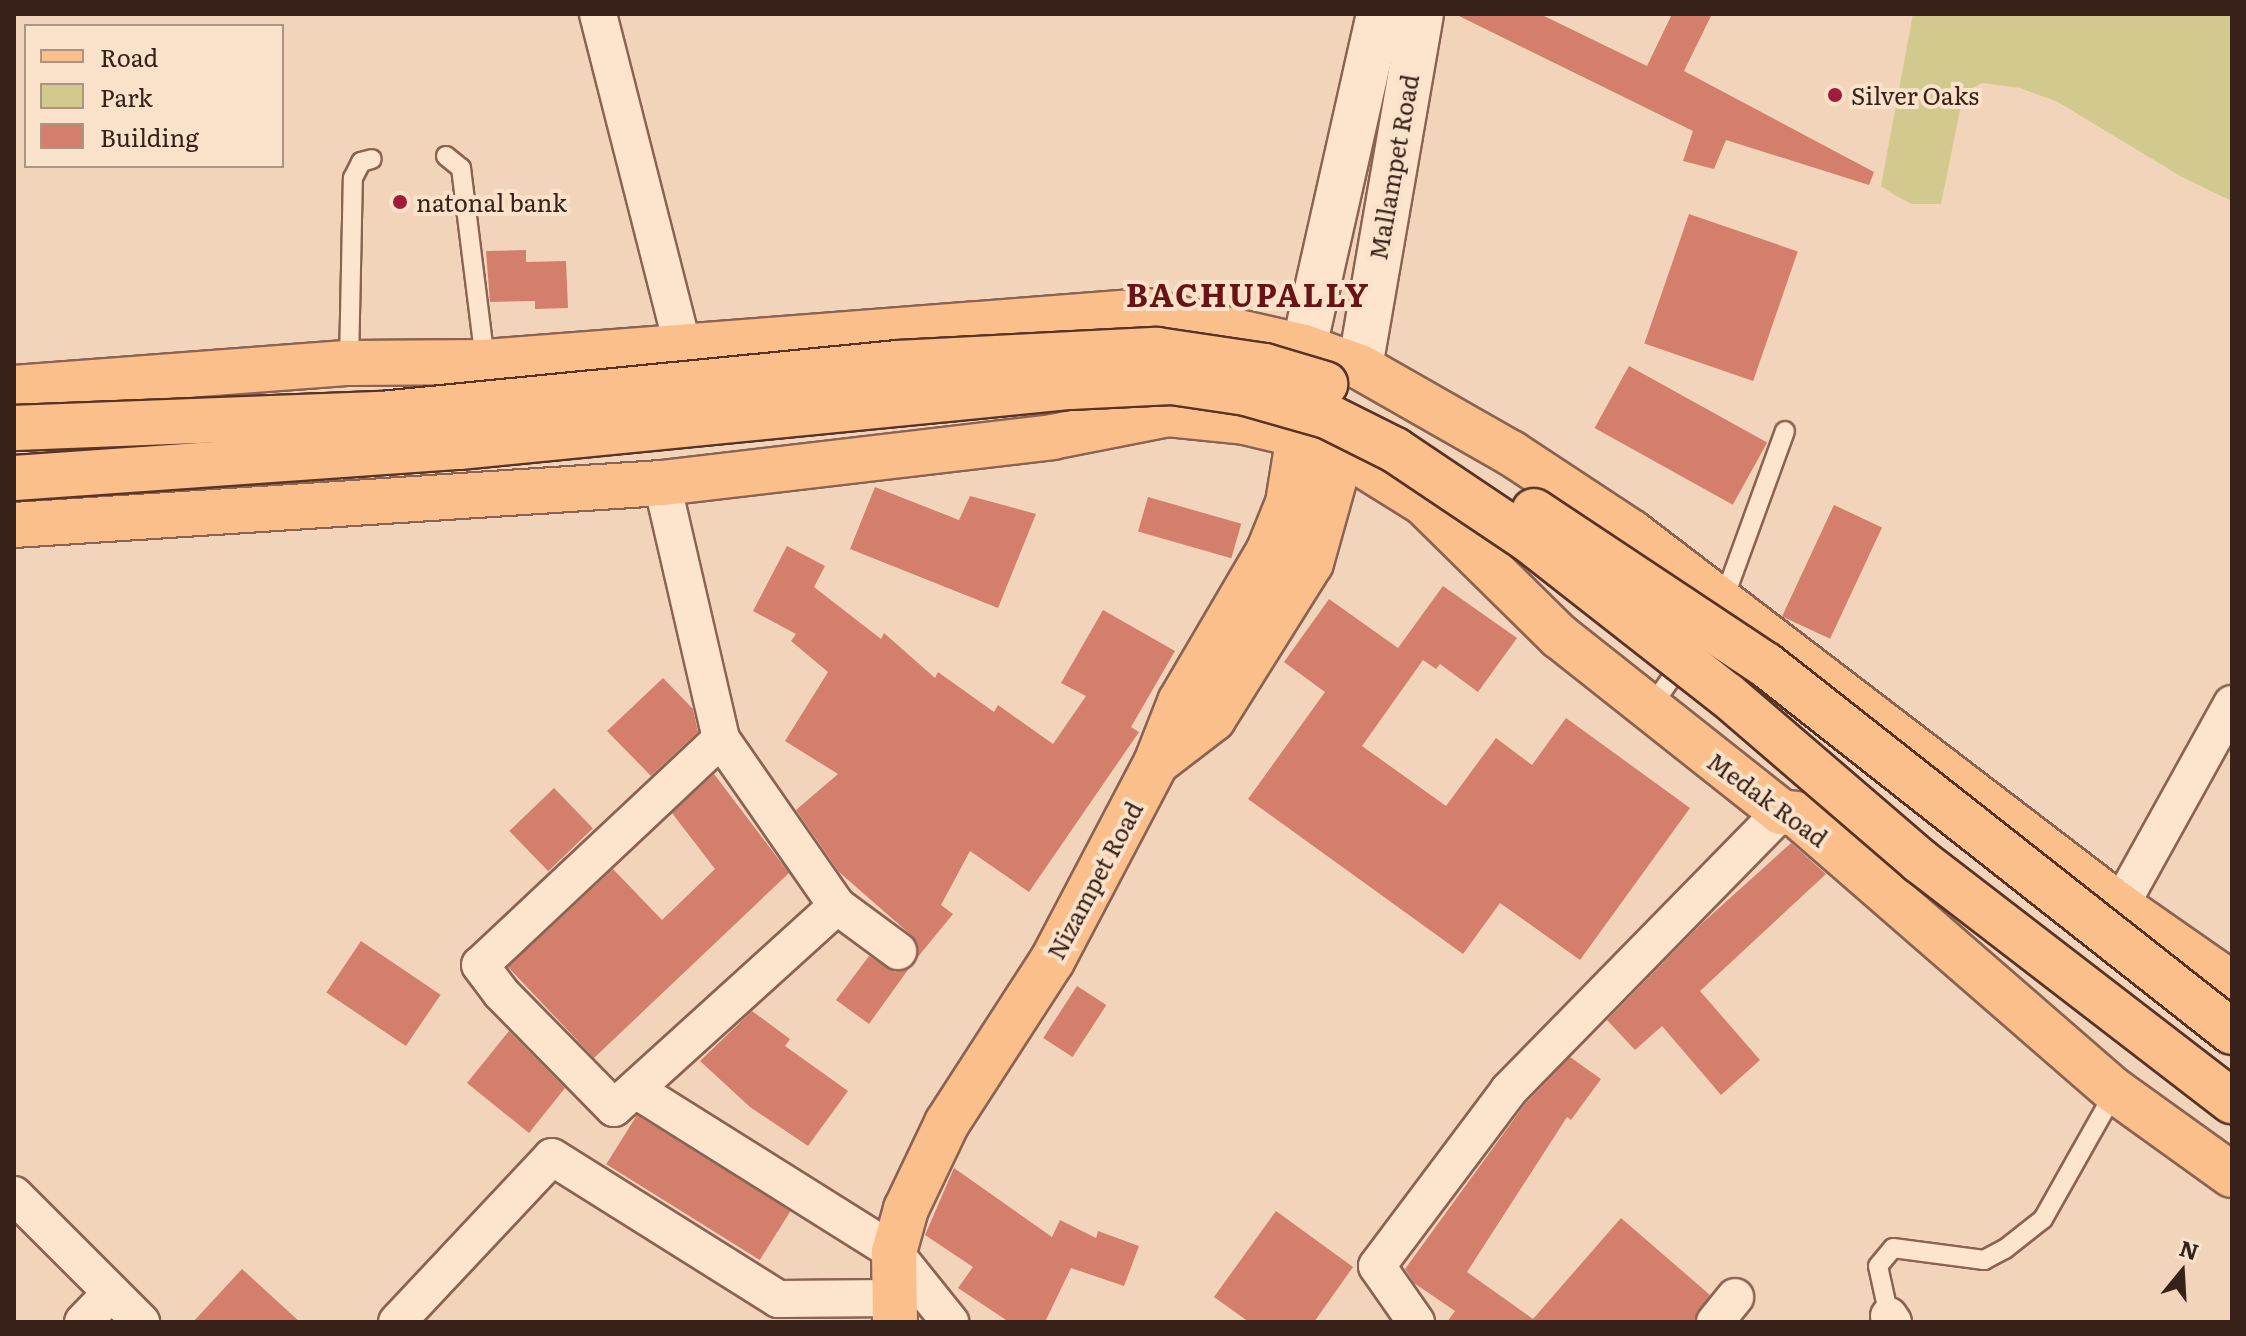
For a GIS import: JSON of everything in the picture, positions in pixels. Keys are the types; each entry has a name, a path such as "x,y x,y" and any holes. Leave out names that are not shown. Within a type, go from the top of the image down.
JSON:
{"main road":[{"name":"Mallampet Road","path":"1304,347 1379,14"},
{"name":"Mallampet Road","path":"1360,367 1421,14"},
{"path":"14,388 349,363 485,362 1146,311 1304,347 1360,367 1511,453 1724,600 2120,906 2232,984"},
{"path":"807,337 822,464"},
{"path":"14,428 381,414 897,363 1061,354 1157,350 1265,366 1333,387 1390,416 1766,665 2232,1032"},
{"path":"14,478 459,447 1070,387 1172,382 1246,393 1327,416 1395,450 1529,540 1727,695 1920,861 2232,1101"},
{"name":"Medak Road","path":"14,525 662,483 1052,437 1168,414 1245,422 1299,435 1342,452 1424,503 1559,636 1781,812 1796,814 2115,1091 2232,1175"},
{"name":"Nizampet Road","path":"894,1310 894,1252 906,1209 947,1123 1052,961 1156,763 1180,702 1269,550 1288,503 1299,435"},
{"path":"1156,763 1213,719 1311,563 1342,452"}],"street":[{"path":"598,14 683,347"},
{"path":"662,483 721,739 837,906 898,951"},
{"path":"2120,906 2232,704"},
{"path":"721,739 480,965 501,993 614,1108 837,906"},
{"path":"1416,1322 1377,1266 1509,1090 1781,812"},
{"path":"636,1090 894,1252 950,1322"},
{"path":"397,1322 552,1157 778,1299 894,1310"},
{"path":"14,1195 141,1322"},
{"path":"83,1322 111,1293"}],"lane":[{"path":"446,156 461,168 485,362"},
{"path":"349,363 353,178 361,162 372,159"},
{"path":"1650,709 1724,600 1785,431"},
{"path":"1891,1319 1878,1266 1893,1248 1984,1260 2005,1249 2043,1219 2115,1091"}],"green space":[{"path":"1913,14 2232,14 2232,201 2182,177 2058,102 2020,88 1982,83 1970,89 1960,110 1941,204 1912,204 1896,196 1881,186"}],"building":[{"path":"1455,14 1540,14 1647,66 1672,14 1712,14 1684,71 1874,172 1869,185 1726,140 1714,169 1683,161 1693,131"},
{"path":"1689,214 1798,251 1753,381 1644,344"},
{"path":"526,250 526,262 566,261 568,308 535,309 535,301 490,302 486,251"},
{"path":"1629,366 1767,443 1733,505 1595,428"},
{"path":"875,487 959,520 970,496 1036,514 998,608 850,549"},
{"path":"1148,497 1241,524 1231,558 1138,532"},
{"path":"1834,505 1882,527 1830,639 1782,616"},
{"path":"787,546 825,566 814,587 881,639 884,633 935,678 938,672 994,712 998,705 1053,744 1086,696 1061,683 1103,610 1175,651 1131,727 1139,732 1029,892 970,851 941,905 953,914 917,958 911,935 839,872 796,810 838,774 785,741 828,672 791,641 796,634 753,611"},
{"path":"1443,586 1517,638 1478,692 1440,664 1436,669 1423,660 1362,746 1446,806 1496,738 1532,765 1566,718 1690,808 1580,960 1500,903 1463,954 1248,799 1325,692 1284,662 1329,599 1398,648"},
{"path":"663,678 693,709 698,732 651,776 607,731"},
{"path":"714,774 789,873 594,1058 508,967 613,869 662,920 715,869 672,813"},
{"path":"554,788 593,828 548,871 509,831"},
{"path":"1791,843 1826,874 1700,991 1760,1060 1721,1095 1662,1026 1635,1050 1607,1020 1699,926"},
{"path":"361,941 441,995 406,1046 326,992"},
{"path":"869,956 895,972 910,967 869,1024 836,1000"},
{"path":"1077,986 1106,1005 1073,1057 1043,1038"},
{"path":"752,1011 790,1039 785,1046 848,1091 808,1146 750,1107 700,1061"},
{"path":"509,1031 565,1088 529,1133 467,1083"},
{"path":"1570,1057 1601,1079 1571,1120 1567,1117 1467,1272 1533,1319 1621,1218 1710,1295 1693,1322 1447,1322 1455,1311 1414,1283 1405,1269 1525,1104"},
{"path":"637,1115 790,1211 760,1260 606,1164"},
{"path":"954,1168 1052,1237 1060,1220 1096,1238 1098,1231 1139,1246 1124,1286 1071,1268 1045,1322 1009,1322 958,1288 973,1267 925,1235"},
{"path":"1276,1211 1353,1267 1314,1322 1249,1322 1214,1297"},
{"path":"242,1269 300,1322 193,1322"}],"place":[{"name":"Silver Oaks","path":"1835,95"},
{"name":"natonal bank","path":"400,202"}],"district":[{"name":"BACHUPALLY","path":"1248,293"}]}
